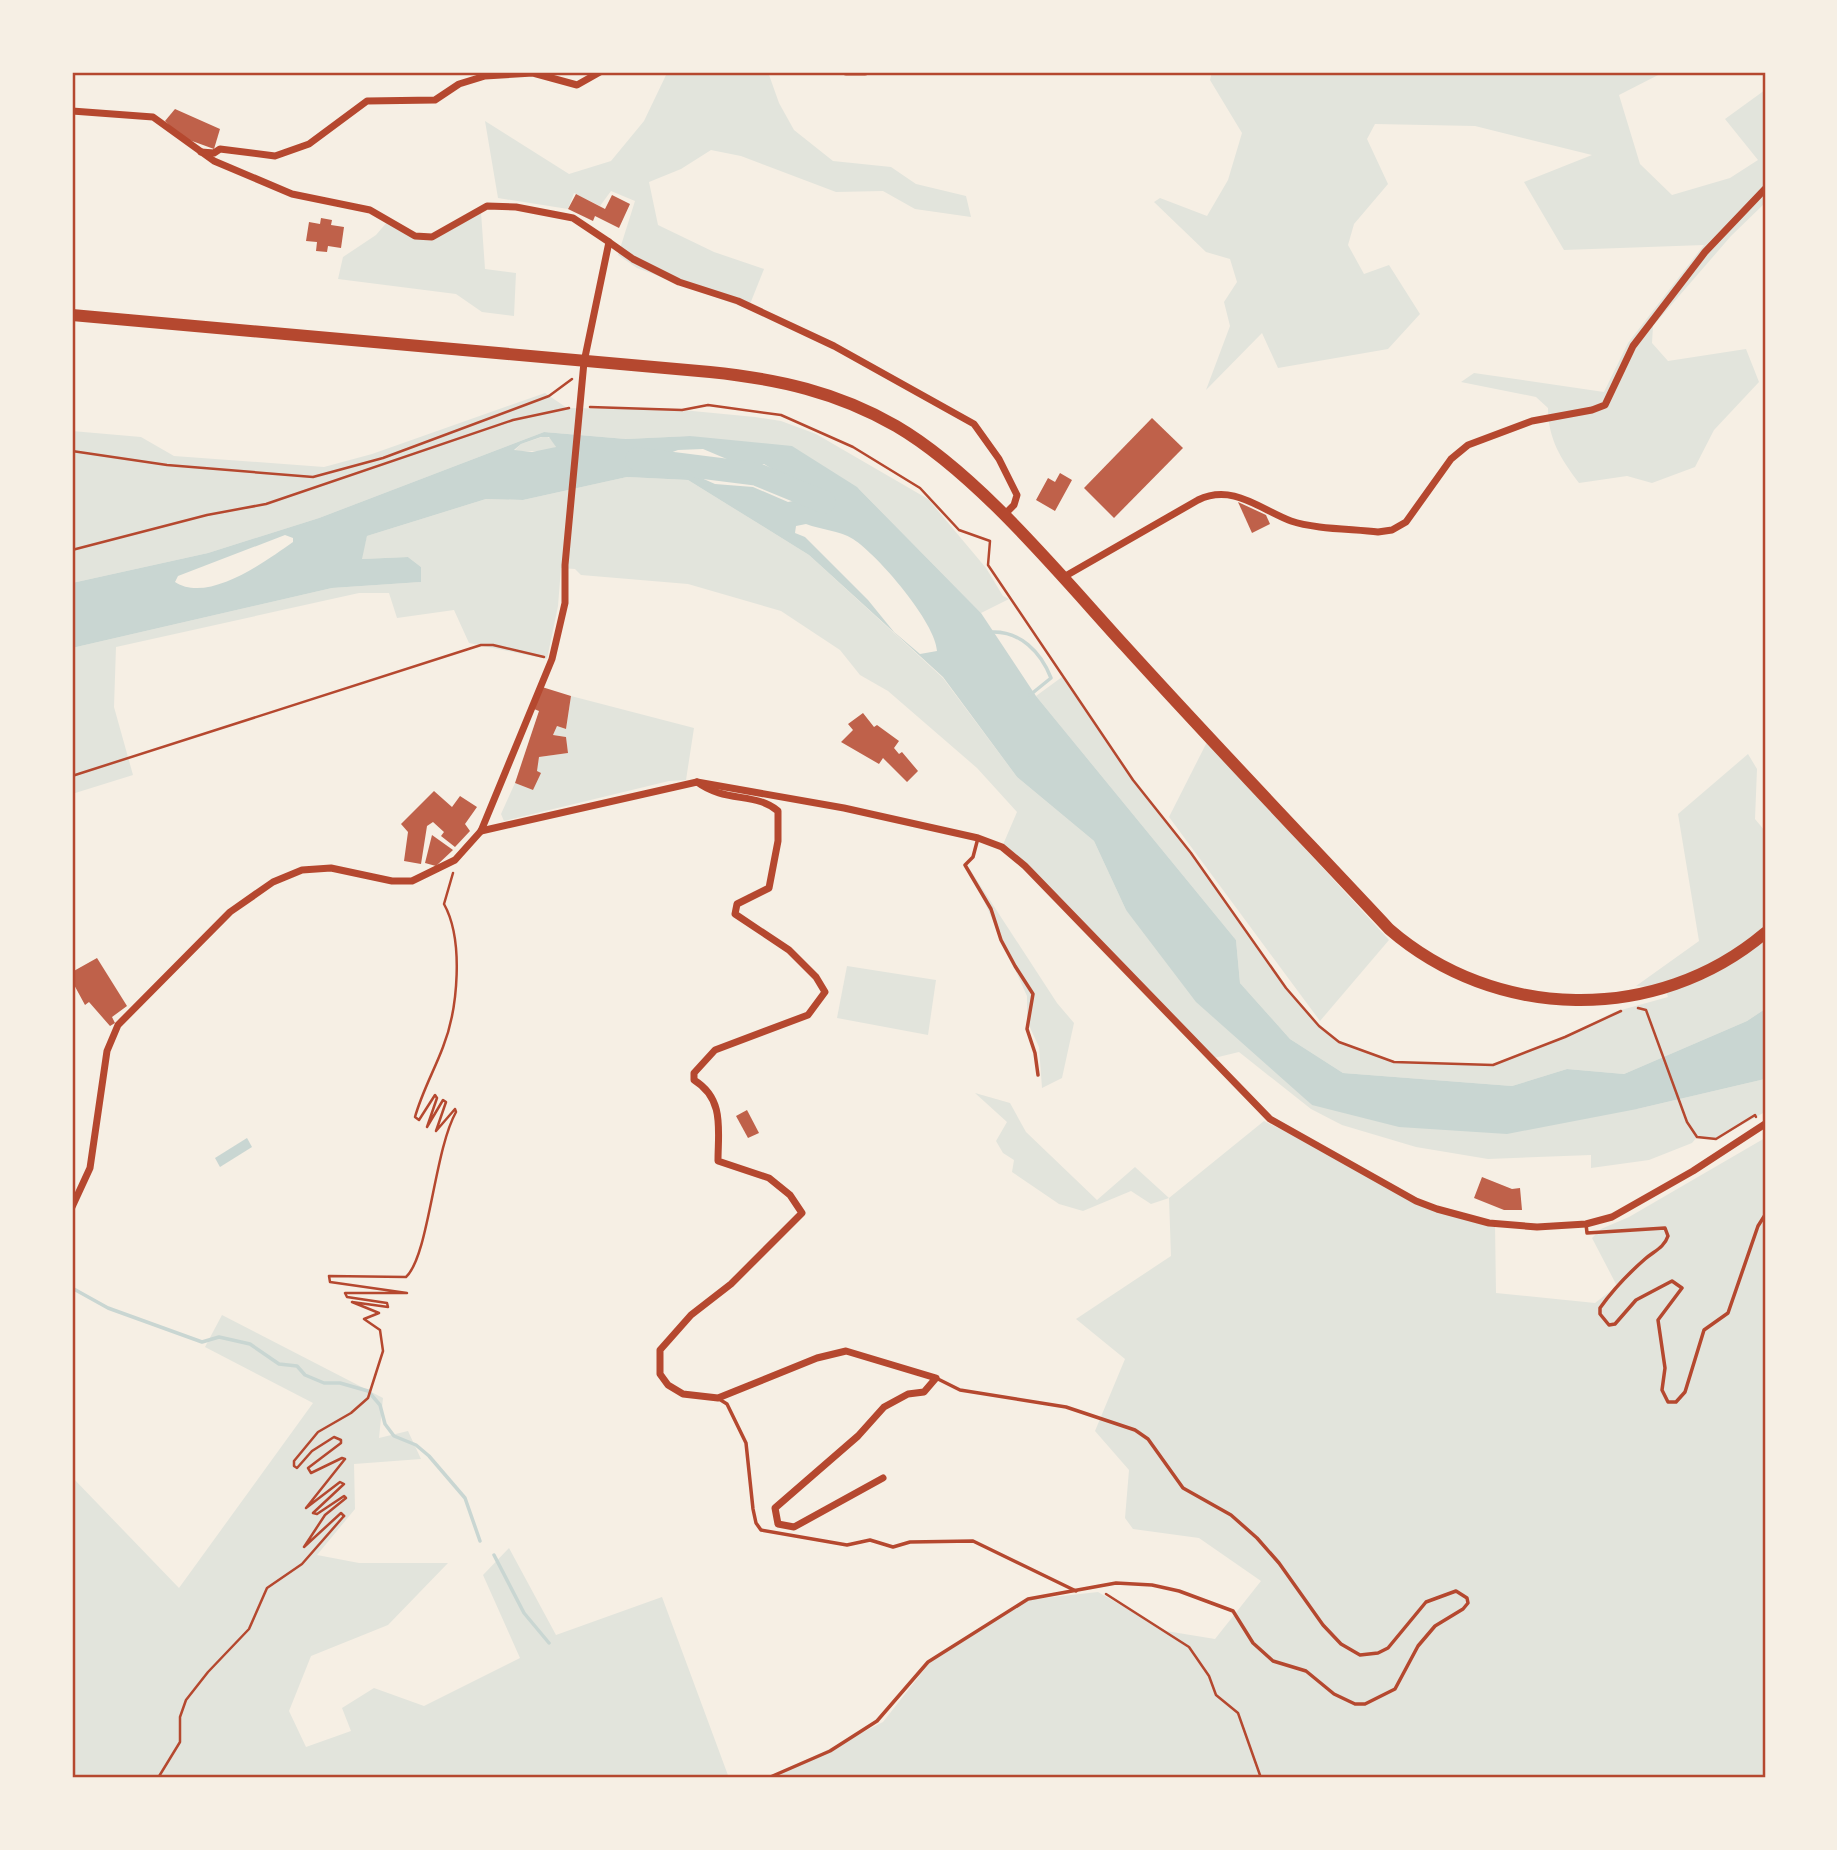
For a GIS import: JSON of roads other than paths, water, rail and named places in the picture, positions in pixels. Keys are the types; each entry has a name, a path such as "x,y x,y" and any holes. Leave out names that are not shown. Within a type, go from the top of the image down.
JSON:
{"main road":[{"path":"72,315 775,379 831,396 897,427 948,464 1003,516 1062,578 1389,929 1405,943 1450,971 1475,982 1523,995 1562,1001 1613,1001 1701,974 1765,933"}],"street":[{"path":"197,151 214,153 220,149 275,156 309,144 367,101 435,100 459,84 485,76 533,73 577,85 600,72"},
{"path":"846,72 865,72"},
{"path":"72,111 153,117 197,151 292,194 370,210 415,236 432,237 487,206 516,207 573,218 633,258 679,282 738,301 834,346 974,424 999,459 1017,495 1014,505 1003,516"},
{"path":"1062,578 1207,496 1220,495 1260,503 1292,521 1378,533 1392,530 1412,515 1451,459 1468,445 1532,421 1592,411 1605,404 1633,346 1705,252 1765,188"},
{"path":"72,1207 90,1168 107,1051 118,1025 230,912 273,882 302,870 331,868 357,871 392,881 412,881 454,860 481,831 552,659 565,603 565,565 584,362 610,242"},
{"path":"481,831 697,782 844,808 978,838 1008,852 1270,1119 1416,1201 1447,1213 1489,1223 1537,1227 1586,1224 1612,1217 1649,1198 1764,1125"},
{"path":"697,782 713,794 764,803 778,811 778,841 769,888 737,904 734,914 789,950 816,977 825,992 808,1015 715,1049 694,1073 694,1080 711,1094 716,1105 720,1132 718,1161 769,1178 790,1195 802,1213 732,1284 691,1315 660,1350 660,1374 668,1385 683,1394 718,1398 817,1358 846,1351 936,1378 924,1392 908,1394 884,1407 858,1436 775,1508 775,1518 778,1524 794,1527 883,1478"}],"lane":[{"path":"978,838 973,856 965,865 991,909 1010,957 1033,994 1027,1029 1038,1075"},
{"path":"1586,1224 1587,1233 1665,1228 1668,1236 1665,1244 1645,1258 1600,1308 1600,1314 1609,1325 1615,1324 1648,1291 1672,1281 1682,1288 1658,1320 1665,1368 1662,1390 1668,1402 1676,1402 1685,1392 1704,1330 1728,1312 1758,1226 1765,1215"},
{"path":"768,1778 830,1751 877,1721 911,1679 938,1654 1028,1599 1116,1583 1152,1585 1226,1606 1233,1611 1253,1643 1268,1657 1306,1671 1334,1694 1355,1704 1365,1704 1395,1689 1418,1646 1435,1626 1468,1603 1467,1598 1456,1591 1426,1602 1388,1647 1378,1653 1360,1655 1341,1644 1323,1625 1279,1563 1257,1538 1221,1508 1183,1488 1149,1439 1135,1430 1066,1407 960,1390 936,1378"},
{"path":"718,1398 727,1404 746,1443 753,1509 756,1523 761,1530 847,1545 870,1540 893,1547 910,1542 972,1541 1077,1591"}],"waterway":[{"path":"637,459 756,474 824,502"},
{"path":"992,632 1020,639 1042,660 1051,678 1030,695"},
{"path":"72,1288 108,1308 202,1342 219,1337 250,1344 279,1364 297,1366 305,1375 324,1383 340,1383 368,1391 380,1405 385,1424 394,1436 416,1445 429,1456 465,1498 480,1541"},
{"path":"494,1555 524,1613 549,1643"}]}
